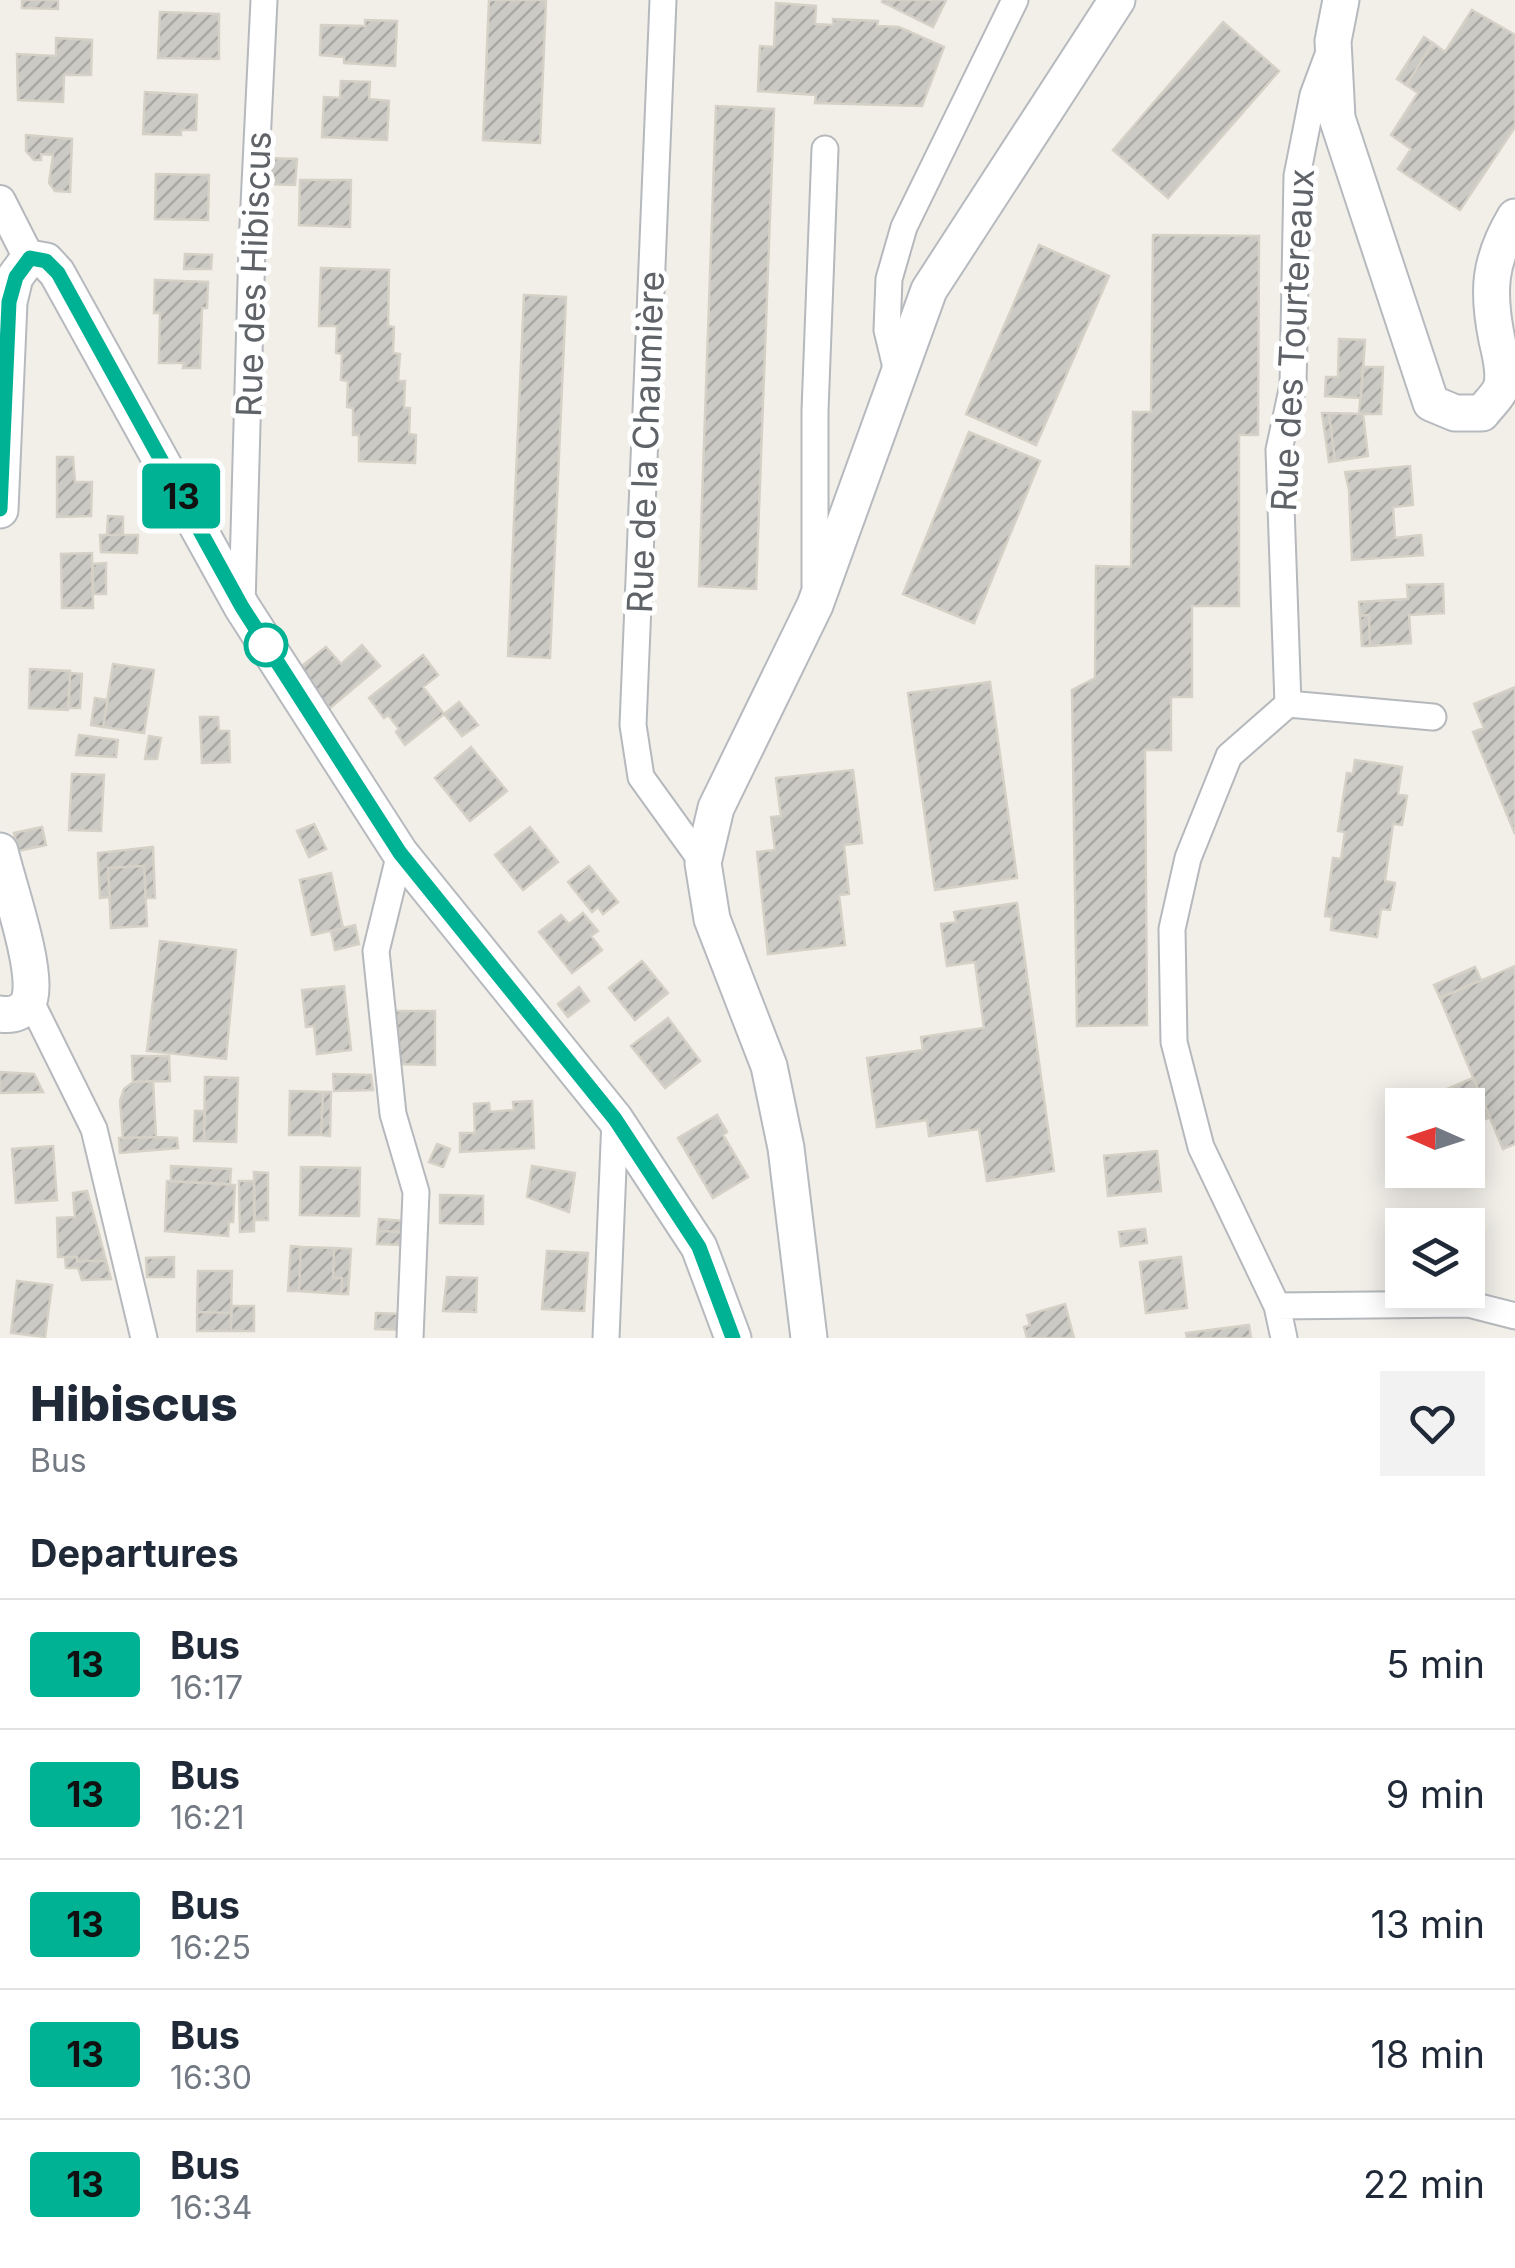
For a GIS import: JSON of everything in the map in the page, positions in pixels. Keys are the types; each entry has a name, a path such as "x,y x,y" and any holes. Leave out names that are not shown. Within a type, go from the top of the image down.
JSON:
{"main road":[{"path":"809,1338 786,1148 769,1066 712,919 703,863 716,808 815,605 929,290 1117,0"},
{"path":"1341,0 1333,41 1337,118 1431,404 1455,413 1482,413 1501,388 1502,366 1491,309 1492,268 1515,217"},
{"path":"0,510 9,302 16,277 30,258 46,261 58,273 242,607 400,853 615,1119 699,1247 732,1338"},
{"path":"0,851 32,975 15,1007"}],"street":[{"name":"Rue des Hibiscus","path":"242,607 252,246 264,0"},
{"name":"Rue de la Chaumière","path":"662,0 633,725 640,777 703,863"},
{"path":"899,378 887,330 889,279 904,227 1014,0"},
{"name":"Rue des Tourtereaux","path":"1288,704 1279,450 1292,385 1298,176 1313,95 1333,41"},
{"path":"815,605 815,411 825,149"},
{"path":"0,201 30,258"},
{"path":"1284,1338 1276,1306 1201,1147 1174,1042 1172,929 1188,858 1229,756 1288,704 1433,717"},
{"path":"400,853 376,951 392,1114 416,1192 410,1338"},
{"path":"15,1007 94,1129 144,1338"},
{"path":"606,1338 615,1119"},
{"path":"1276,1306 1468,1304 1515,1316"}],"building":[{"path":"22,0 58,0 58,9 22,8"},
{"path":"489,0 546,0 540,143 483,140"},
{"path":"883,0 946,0 933,27"},
{"path":"776,3 816,6 815,24 833,25 833,19 878,21 877,26 899,27 944,47 922,106 815,103 816,95 758,91 760,46 774,47"},
{"path":"1472,10 1515,35 1515,127 1460,210 1398,169 1411,149 1391,135 1418,93 1406,85 1433,43 1445,52"},
{"path":"160,12 219,14 219,59 158,58"},
{"path":"365,20 397,21 395,66 344,63 344,57 320,55 321,25 365,26"},
{"path":"1223,22 1279,71 1168,198 1113,150"},
{"path":"1424,37 1433,43 1406,85 1397,79"},
{"path":"56,38 92,40 91,75 64,75 63,102 18,100 17,54 56,56"},
{"path":"341,81 370,82 369,99 389,101 387,140 322,137 324,97 340,98"},
{"path":"145,92 197,95 196,130 181,130 181,135 143,134"},
{"path":"716,106 774,109 756,589 699,586"},
{"path":"26,135 72,139 70,192 55,191 49,183 53,155 41,154 41,160 34,160 26,151"},
{"path":"267,158 297,159 295,185 266,184"},
{"path":"156,174 209,175 208,220 155,219"},
{"path":"300,180 351,180 350,227 299,225"},
{"path":"1153,235 1259,236 1258,435 1239,435 1239,606 1192,606 1192,697 1171,697 1171,750 1145,750 1147,1025 1077,1026 1072,690 1095,678 1096,566 1131,567 1133,412 1151,412"},
{"path":"1039,245 1109,276 1036,445 966,414"},
{"path":"185,254 212,255 211,269 184,269"},
{"path":"321,268 389,270 388,326 394,327 393,353 400,354 398,381 405,381 404,408 410,408 409,434 416,435 415,463 359,461 359,435 353,435 353,408 347,407 348,381 341,380 342,354 336,353 337,326 319,326"},
{"path":"155,280 208,282 207,308 202,308 200,368 183,368 184,363 159,363 160,313 154,313"},
{"path":"524,295 566,297 550,658 508,656"},
{"path":"1339,339 1365,340 1361,398 1325,396 1326,377 1338,377"},
{"path":"1363,367 1383,367 1381,414 1359,414"},
{"path":"1322,413 1329,413 1335,461 1329,462"},
{"path":"1329,413 1363,414 1368,456 1335,461"},
{"path":"969,432 1040,461 974,623 903,594"},
{"path":"57,457 73,457 75,482 92,482 91,516 57,517"},
{"path":"1410,466 1413,505 1393,507 1395,538 1421,535 1423,555 1352,560 1345,472"},
{"path":"108,516 123,517 123,535 107,535"},
{"path":"100,535 138,535 137,553 101,552"},
{"path":"92,553 93,608 62,608 61,554"},
{"path":"106,563 106,594 93,594 93,564"},
{"path":"1443,584 1444,613 1409,615 1411,643 1370,646 1369,615 1360,616 1359,602 1408,599 1407,585"},
{"path":"1369,615 1370,646 1362,646 1360,616"},
{"path":"362,645 380,666 330,708 298,669 326,647 341,664"},
{"path":"423,655 438,675 423,687 444,714 405,745 396,732 399,729 388,715 384,718 369,698"},
{"path":"113,664 154,670 144,733 103,727"},
{"path":"30,669 70,671 68,710 29,708"},
{"path":"70,673 82,674 80,708 69,708"},
{"path":"990,682 1017,878 935,890 908,693"},
{"path":"1515,687 1515,834 1473,732 1484,728 1474,704"},
{"path":"95,698 108,700 103,727 91,725"},
{"path":"459,702 478,725 462,736 444,714"},
{"path":"200,717 218,717 219,731 229,731 230,762 202,763"},
{"path":"79,735 118,740 116,757 76,755"},
{"path":"149,736 161,738 157,759 145,759"},
{"path":"471,747 507,791 470,821 435,778"},
{"path":"1355,760 1402,767 1398,794 1407,796 1402,825 1393,824 1385,881 1395,883 1390,910 1381,909 1377,937 1331,930 1332,917 1325,916 1333,858 1341,859 1345,832 1338,831 1347,773 1353,774"},
{"path":"853,770 862,843 844,845 849,894 839,895 845,945 768,954 757,852 775,850 771,817 781,816 776,778"},
{"path":"72,774 104,775 101,831 69,830"},
{"path":"314,824 326,849 309,857 297,831"},
{"path":"42,827 46,845 18,851 14,833"},
{"path":"530,827 558,862 523,890 495,855"},
{"path":"153,847 155,898 146,898 144,866 108,868 110,897 100,898 98,853"},
{"path":"144,866 147,926 111,928 108,868"},
{"path":"589,866 618,902 603,914 598,907 592,912 568,882"},
{"path":"331,873 343,928 312,935 300,880"},
{"path":"1017,903 1054,1171 987,1181 979,1129 929,1136 927,1120 877,1127 867,1058 923,1050 921,1037 984,1028 975,962 947,966 941,924 956,922 954,912"},
{"path":"583,913 598,931 591,936 602,950 572,973 539,932 561,915 569,924"},
{"path":"355,925 359,944 335,950 331,931"},
{"path":"160,941 236,950 226,1059 147,1051"},
{"path":"642,961 668,993 635,1020 609,988"},
{"path":"1515,966 1515,1144 1503,1149 1485,1106 1485,1088 1478,1088 1440,998"},
{"path":"1475,967 1481,980 1440,998 1434,985"},
{"path":"344,986 351,1050 317,1054 314,1026 306,1027 302,990"},
{"path":"579,987 589,1001 568,1017 558,1004"},
{"path":"392,1011 435,1011 435,1065 395,1064"},
{"path":"668,1018 700,1061 665,1088 631,1046"},
{"path":"132,1056 169,1056 170,1081 133,1082"},
{"path":"0,1072 34,1074 43,1092 0,1093"},
{"path":"333,1074 371,1075 373,1090 334,1091"},
{"path":"205,1077 238,1078 236,1142 204,1141"},
{"path":"1473,1078 1477,1088 1450,1088"},
{"path":"153,1081 156,1137 123,1138 120,1101 124,1089 133,1082"},
{"path":"290,1091 323,1092 321,1135 289,1135"},
{"path":"323,1092 331,1092 330,1136 321,1135"},
{"path":"532,1101 534,1148 460,1152 460,1133 475,1133 474,1104 489,1103 490,1112 514,1110 513,1102"},
{"path":"195,1111 205,1111 204,1141 194,1141"},
{"path":"717,1115 727,1132 723,1135 748,1177 713,1198 678,1138"},
{"path":"119,1138 177,1138 178,1148 120,1153"},
{"path":"437,1144 450,1149 443,1167 429,1162"},
{"path":"53,1146 57,1200 16,1203 12,1149"},
{"path":"1157,1151 1161,1191 1108,1196 1104,1156"},
{"path":"171,1166 231,1169 230,1184 171,1181"},
{"path":"532,1166 575,1173 569,1212 527,1197"},
{"path":"301,1167 360,1168 359,1216 300,1215"},
{"path":"254,1172 268,1173 268,1220 255,1220"},
{"path":"167,1181 235,1185 233,1222 229,1222 228,1236 165,1231"},
{"path":"239,1181 254,1181 254,1231 240,1232"},
{"path":"87,1191 106,1261 58,1257 57,1218 75,1217 73,1193"},
{"path":"440,1195 483,1196 483,1224 440,1223"},
{"path":"379,1219 403,1221 402,1232 378,1231"},
{"path":"1145,1229 1147,1243 1121,1246 1119,1232"},
{"path":"378,1231 402,1232 401,1245 377,1244"},
{"path":"291,1246 301,1247 299,1291 288,1291"},
{"path":"301,1247 334,1248 333,1278 342,1278 341,1294 299,1291"},
{"path":"334,1248 351,1249 348,1294 341,1294 342,1278 333,1278"},
{"path":"547,1251 588,1253 584,1311 542,1309"},
{"path":"65,1257 106,1261 111,1279 82,1280 78,1268 66,1268"},
{"path":"174,1257 174,1277 147,1277 146,1258"},
{"path":"1181,1257 1187,1308 1146,1313 1140,1262"},
{"path":"198,1271 232,1271 231,1313 197,1312"},
{"path":"447,1277 477,1278 476,1312 443,1311"},
{"path":"17,1281 52,1285 45,1337 11,1333"},
{"path":"1065,1304 1074,1338 1027,1338 1027,1315"},
{"path":"232,1306 254,1306 254,1331 231,1331"},
{"path":"197,1312 231,1313 231,1331 197,1331"},
{"path":"376,1313 402,1314 402,1330 375,1329"},
{"path":"1249,1325 1251,1338 1187,1338 1186,1333"}],"bus line":[{"name":"13","path":"0,509 9,302 16,277 30,258 46,261 58,273 242,607 400,853 615,1119 699,1247 733,1338"}]}
